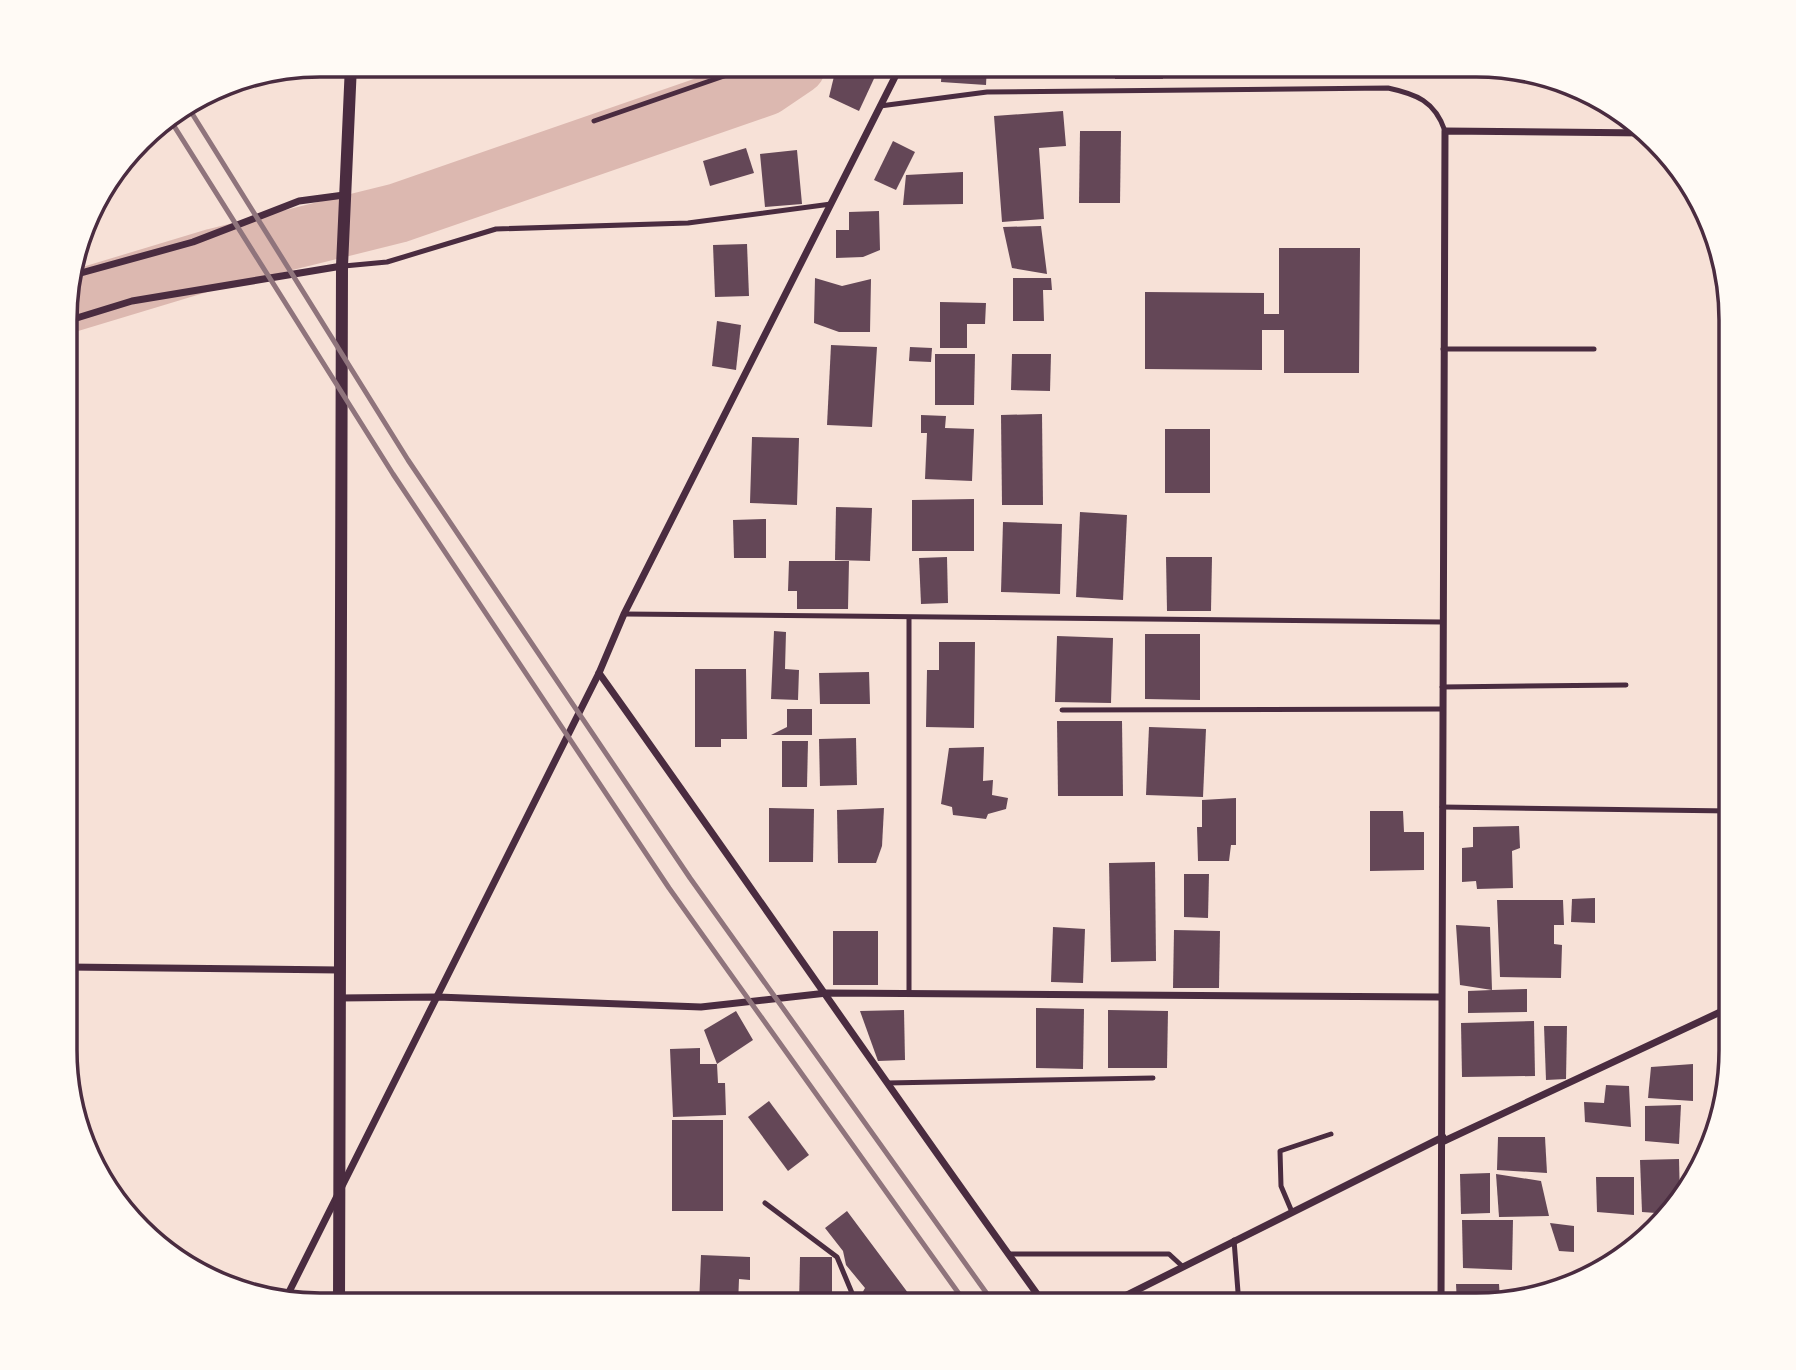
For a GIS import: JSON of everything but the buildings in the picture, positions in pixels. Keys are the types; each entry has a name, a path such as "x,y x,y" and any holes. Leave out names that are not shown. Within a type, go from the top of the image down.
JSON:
{"street":[{"path":"340,1292 342,266 350,77"},
{"path":"289,1291 599,673 624,614 895,77"},
{"path":"1441,1293 1445,131 1631,133"},
{"path":"82,273 193,242 299,201 344,195"},
{"path":"77,318 132,301 342,266"},
{"path":"599,673 827,993 884,1083 1036,1293"},
{"path":"78,967 340,970"},
{"path":"339,998 438,997 701,1007 827,993 1441,997"},
{"path":"1131,1293 1443,1140 1718,1013"}],"lane":[{"path":"594,121 720,77"},
{"path":"880,106 987,92 1388,88 1419,95 1440,116 1445,131"},
{"path":"342,266 387,262 496,229 688,223 831,204"},
{"path":"1443,349 1594,349"},
{"path":"624,614 909,619 1442,622"},
{"path":"909,619 909,993"},
{"path":"1442,687 1626,685"},
{"path":"1062,710 1441,709"},
{"path":"1442,807 1718,811"},
{"path":"884,1083 1153,1079"},
{"path":"1292,1212 1281,1186 1280,1151 1331,1134"},
{"path":"765,1203 837,1257 852,1292"},
{"path":"1234,1240 1238,1293"},
{"path":"1009,1254 1169,1254 1182,1266"}],"waterway":[{"path":"78,300 216,258 398,213 765,86 778,77"}],"railway":[{"path":"192,114 408,460 690,878 986,1293"},
{"path":"174,126 393,474 669,888 958,1293"}]}
